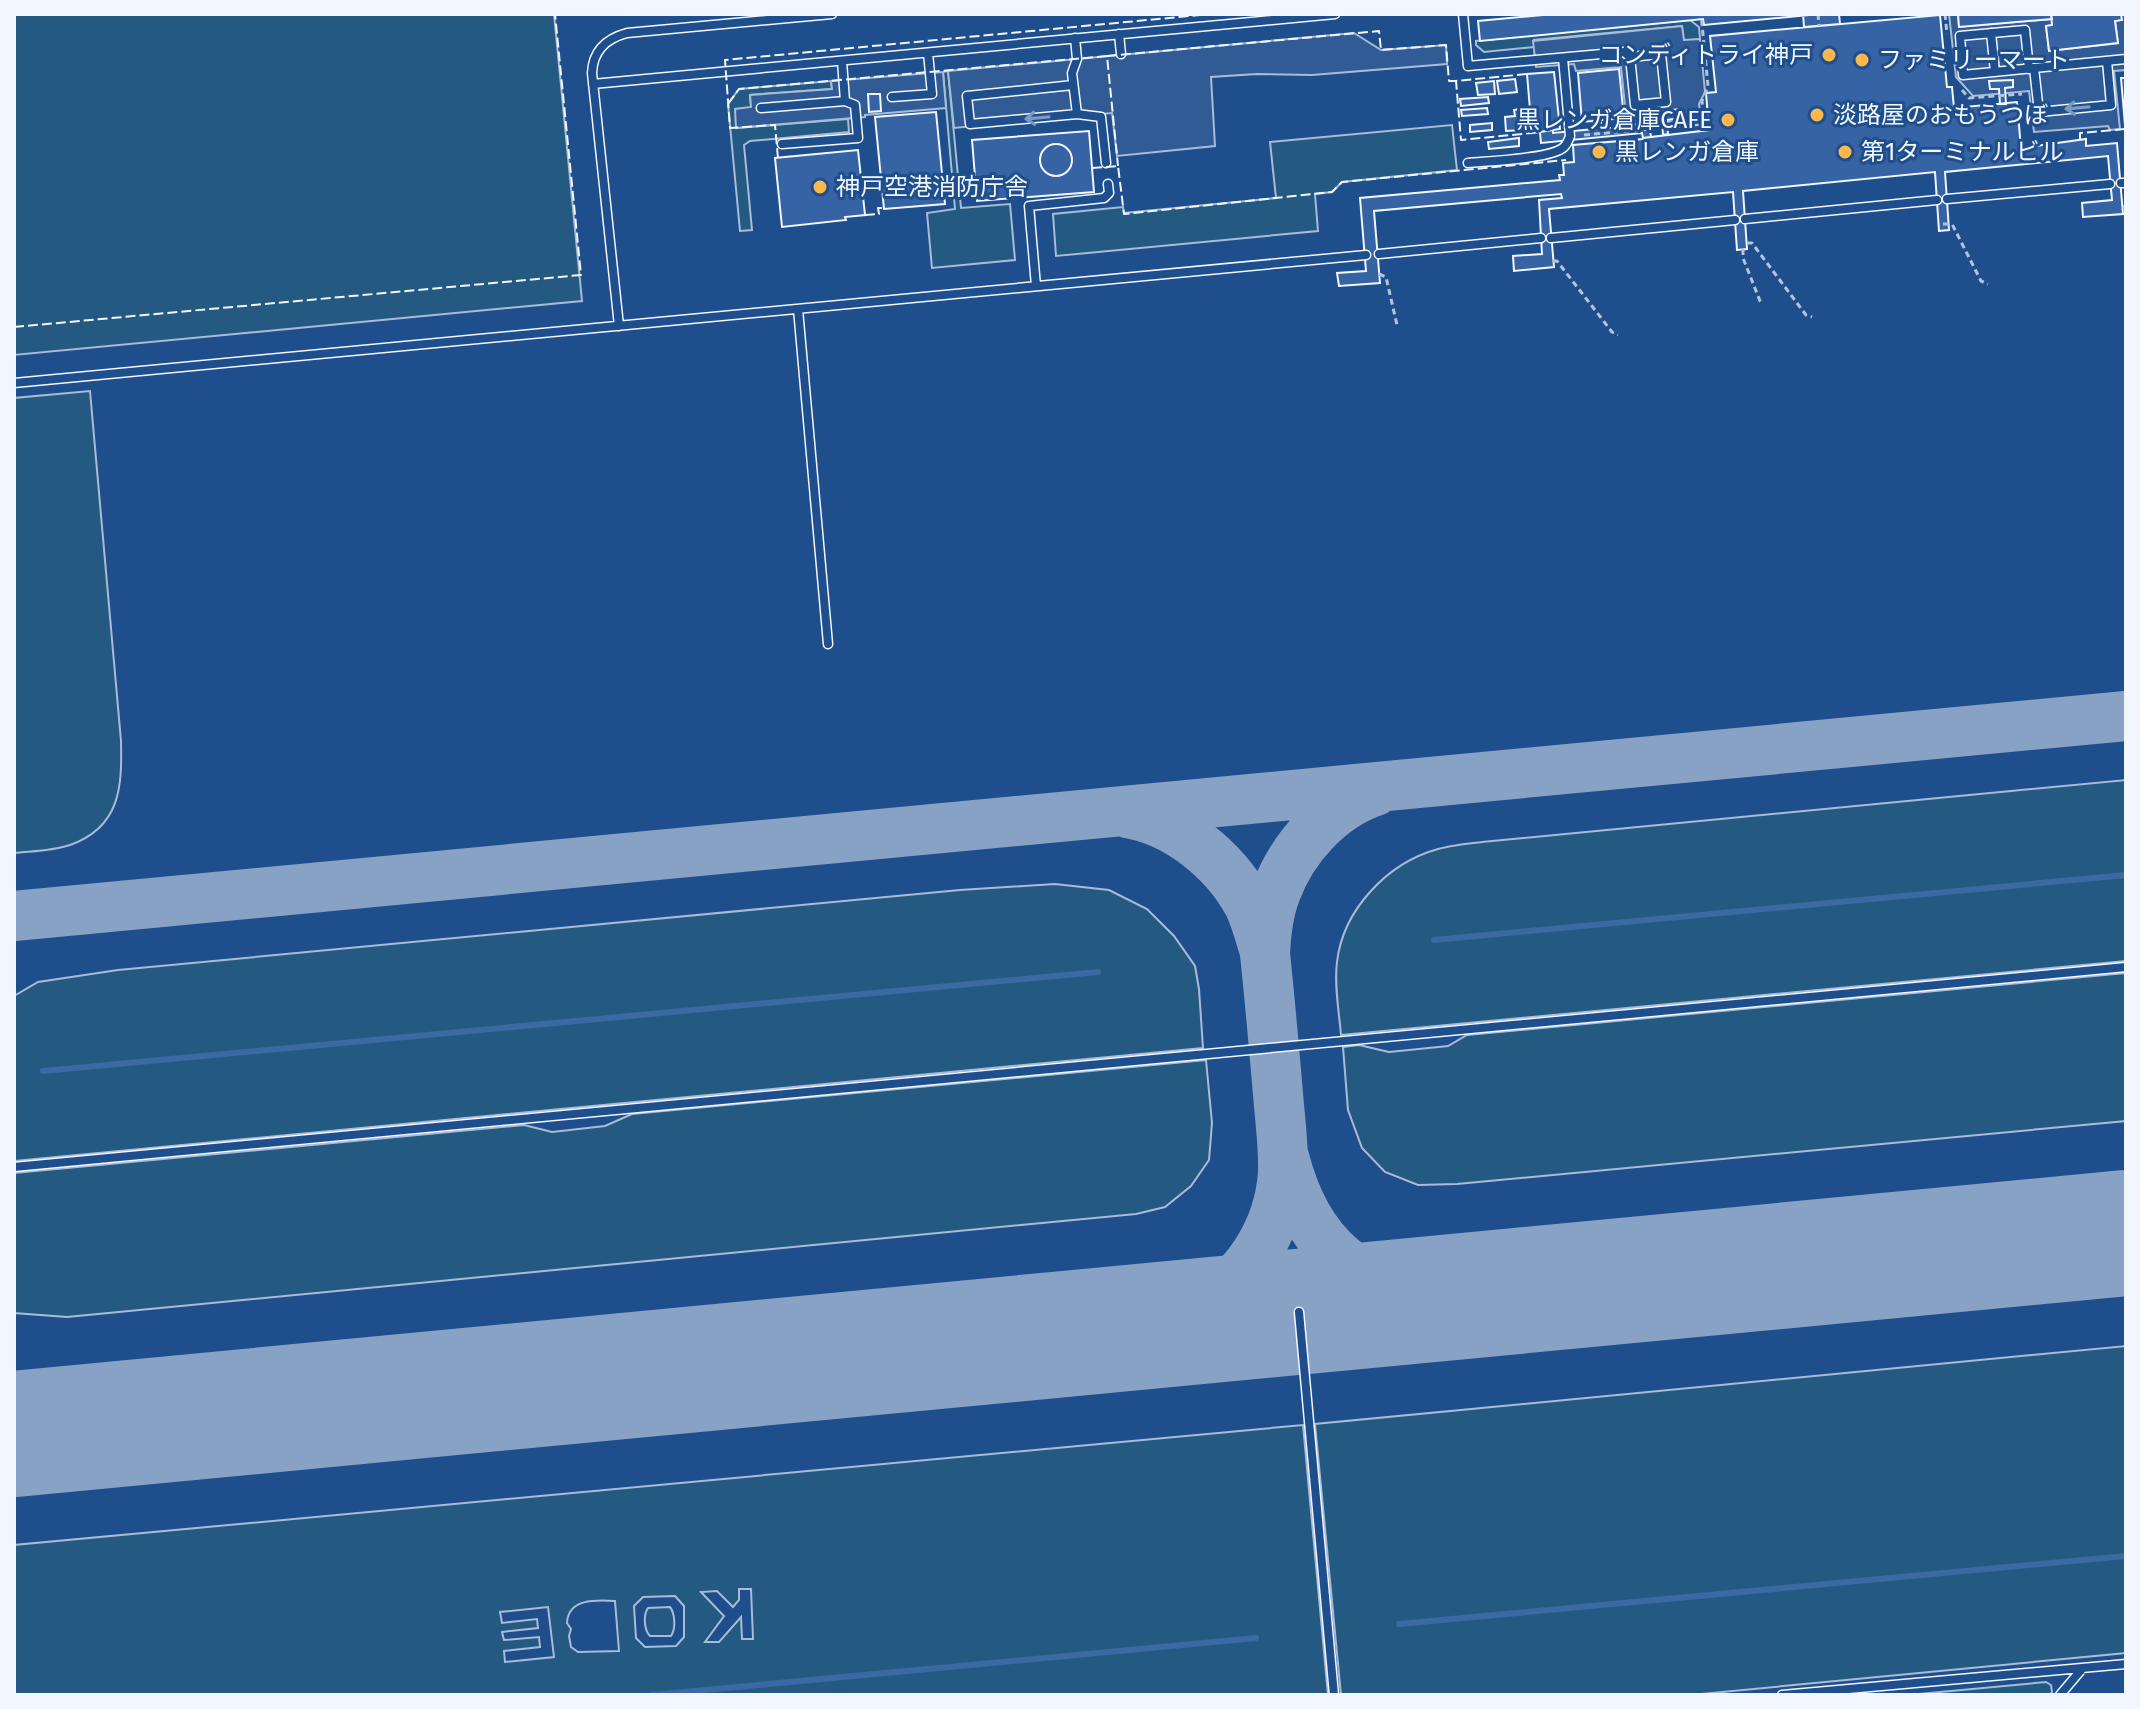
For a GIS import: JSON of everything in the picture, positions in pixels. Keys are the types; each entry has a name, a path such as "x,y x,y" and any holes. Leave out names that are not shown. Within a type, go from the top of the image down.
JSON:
{"lane":[{"path":"704,14 705,26"},
{"path":"619,326 593,84 596,54 614,36 627,33 832,14"},
{"path":"593,84 1335,14"},
{"path":"1463,14 1468,66 1624,52 1630,57 1635,105 1666,102 1661,54 1630,57"},
{"path":"2107,61 2111,105 2039,112 2032,69 2025,30 1960,36 1963,75 2032,69 2107,61 2126,59"},
{"path":"1991,33 1995,72"},
{"path":"1119,34 1121,54"},
{"path":"1075,38 1077,59 1072,73 1077,114"},
{"path":"892,97 932,94 928,53"},
{"path":"1468,163 1542,156 1565,147 1570,136 1563,58"},
{"path":"842,61 845,101"},
{"path":"1073,85 967,96 970,124 1077,114 1101,117 1106,163"},
{"path":"761,108 845,101 855,105 858,138 782,144"},
{"path":"1036,286 1029,206 1104,198 1109,193 1108,184"},
{"path":"1379,254 2110,184"},
{"path":"14,383 1366,255"},
{"path":"798,309 828,644"},
{"path":"14,1167 2126,967"},
{"path":"1299,1312 1334,1695"},
{"path":"1782,1695 2126,1664"},
{"path":"2060,1695 2082,1669"}],"path":[{"path":"1818,14 1819,26"},
{"path":"1943,224 1952,224 1981,281 1988,284"},
{"path":"1747,243 1752,243 1806,315 1812,317"},
{"path":"1743,249 1763,304"},
{"path":"1553,261 1557,261 1612,332 1618,335"},
{"path":"1379,274 1386,277 1397,325"}],"shaded area":[{"path":"14,14 554,14 582,301 14,355"},
{"path":"1949,14 1958,14 1959,27 2052,19 2052,25 2046,26 2049,51 2118,43 2115,21 2121,20 2121,14 2126,14 2126,70 2114,71 2120,129 2110,130 2108,126 2034,132 2029,91 1973,96 1956,77"},
{"path":"1690,20 1699,27 1700,39 1683,41 1682,26 1534,40 1534,47 1484,52 1476,45 1476,41"},
{"path":"1682,26 1684,40 1700,39 1705,92 1699,104 1701,119 1627,125 1621,67 1576,71 1574,64 1536,67 1533,41"},
{"path":"1354,33 1381,50 1446,45 1447,64 1312,75 1211,77 1215,146 1117,156 1112,113 954,128 948,71"},
{"path":"948,71 961,208 1010,204 1015,260 932,268 927,213 955,209 943,72"},
{"path":"943,72 946,108 736,128 735,109 751,107 750,95 832,89 831,81"},
{"path":"831,81 832,89 750,95 751,107 737,128 848,119 849,132 750,141 744,145 752,230 740,231 728,104 739,89"},
{"path":"1452,125 1457,170 1342,182 1332,192 1315,194 1318,231 1056,256 1053,214 1123,207 1124,213 1276,198 1270,142"},
{"path":"90,391 121,741 119,789 109,816 87,837 57,848 14,853 14,398"},
{"path":"2126,780 2126,961 1341,1035 1336,971 1348,924 1358,907 1385,877 1419,856 1438,849 1492,841"},
{"path":"1055,884 1109,890 1147,909 1174,936 1195,966 1203,1048 14,1161 14,996 38,982 118,970 960,890"},
{"path":"2126,973 2126,1121 1457,1184 1418,1185 1385,1172 1362,1148 1348,1110 1343,1047 1359,1045 1389,1052 1448,1046 1467,1035"},
{"path":"1206,1060 1212,1123 1209,1160 1191,1186 1165,1207 1136,1214 67,1317 14,1313 14,1173 524,1125 552,1132 605,1126 632,1114"},
{"path":"2126,1346 2126,1653 1691,1695 1341,1695 1315,1424"},
{"path":"1303,1425 1328,1695 14,1695 14,1545","holes":["739,1589 751,1589 753,1639 742,1639 741,1617 719,1642 705,1642 724,1616 701,1592 717,1591 733,1607 739,1600","675,1596 684,1606 684,1637 676,1646 645,1647 636,1638 634,1606 643,1597","592,1601 615,1601 619,1651 578,1652 571,1647 571,1629 567,1623 569,1615 578,1605","548,1607 554,1657 505,1662 504,1651 540,1647 539,1637 504,1640 502,1632 538,1628 537,1619 502,1623 500,1612"]},
{"path":"670,1607 674,1621 671,1636 650,1636 645,1622 648,1608"},
{"path":"2046,1682 2051,1685 2050,1695 1908,1695"}],"building":[{"path":"1554,14 1820,14 1704,25 1703,19 1480,41 1478,21"},
{"path":"1803,14 1839,14 1840,24 1804,27"},
{"path":"1958,14 2051,14 2052,19 1959,27"},
{"path":"2051,14 2121,14 2122,20 2115,21 2118,43 2049,51 2046,26 2052,25"},
{"name":"第1ターミナルビル","path":"1940,15 1947,87 1952,87 1954,108 2017,102 2021,148 2086,139 2086,146 2117,143 2123,214 2083,217 2082,203 2112,200 2108,156 1945,172 1949,230 1939,231 1935,172 1743,191 1747,249 1737,250 1733,192 1549,209 1554,267 1514,271 1513,256 1542,254 1539,200 1562,198 1561,194 1374,211 1380,283 1339,286 1337,273 1366,271 1360,198 1560,180 1559,175 1564,175 1563,163 1574,162 1573,145 1709,130 1706,93 1716,92 1710,36"},
{"path":"1619,69 1624,118 1582,122 1578,73"},
{"path":"1554,72 1560,129 1532,133 1527,74"},
{"path":"2121,78 2126,78 2126,137"},
{"path":"1515,79 1517,92 1499,94 1497,81"},
{"path":"2013,80 2013,87 2005,88 2006,104 2000,104 1999,89 1990,89 1989,81"},
{"path":"1494,81 1495,94 1478,95 1476,83"},
{"path":"868,94 880,94 881,111 869,112"},
{"path":"1488,97 1489,103 1461,106 1460,99"},
{"path":"1487,108 1488,114 1462,116 1461,110"},
{"path":"1519,109 1521,130 1506,131 1505,117 1515,116 1514,110"},
{"path":"1679,109 1680,118 1667,120 1668,134 1663,135 1662,120 1657,121 1656,112"},
{"path":"936,112 945,204 884,209 875,117"},
{"path":"1593,121 1601,121 1601,129 1649,124 1651,137 1643,138 1642,133 1541,143 1540,132 1594,129"},
{"path":"1492,123 1492,130 1470,132 1470,125"},
{"path":"1089,131 1094,192 977,201 972,140"},
{"path":"1519,138 1519,146 1489,149 1488,142"},
{"path":"1056,144 1067,149 1072,160 1067,171 1056,176 1045,171 1040,160 1045,149"},
{"name":"神戸空港消防庁舎","path":"858,150 865,215 782,227 775,158"}],"waterway":[{"path":"1434,940 2126,875"},
{"path":"43,1071 1098,972"},
{"path":"1399,1624 2126,1556"},
{"path":"652,1695 1256,1638"}],"taxiway":[{"path":"14,916 2126,716"},
{"path":"1141,1328 1187,1313 1228,1286 1256,1254 1275,1215 1283,1163 1265,954 1271,907 1283,876 1302,845 1328,818 1375,791"},
{"path":"1127,813 1164,824 1213,858 1249,905 1265,952"},
{"path":"1284,1157 1307,1216 1323,1240 1342,1259 1389,1286 1451,1299"},
{"path":"14,1423 56,1430"}],"runway":[{"path":"14,1434 2126,1233"}],"fence":[{"path":"14,327 581,275 555,14"},
{"path":"778,158 775,125 730,128 725,60 1211,14"},
{"path":"1107,56 1379,31 1381,50 1446,45 1449,81 1456,81"},
{"path":"728,104 739,89 1107,56 1118,166"},
{"path":"1527,74 1456,81 1461,140 1532,133"},
{"path":"2080,140 2080,133 2125,129"},
{"path":"1092,168 1118,166 1124,214 1332,192 1342,182 1566,160"},
{"path":"944,191 976,188"},
{"path":"865,215 879,214 878,208 884,208"}],"place":[{"name":"コンディトライ神戸","path":"1829,55"},
{"name":"ファミリーマート","path":"1862,60"},
{"name":"淡路屋のおもうつぼ","path":"1817,115"},
{"name":"黒レンガ倉庫CAFE","path":"1728,120"},
{"name":"黒レンガ倉庫","path":"1599,152"},
{"name":"第1ターミナルビル","path":"1845,152"},
{"name":"神戸空港消防庁舎","path":"820,187"}]}
